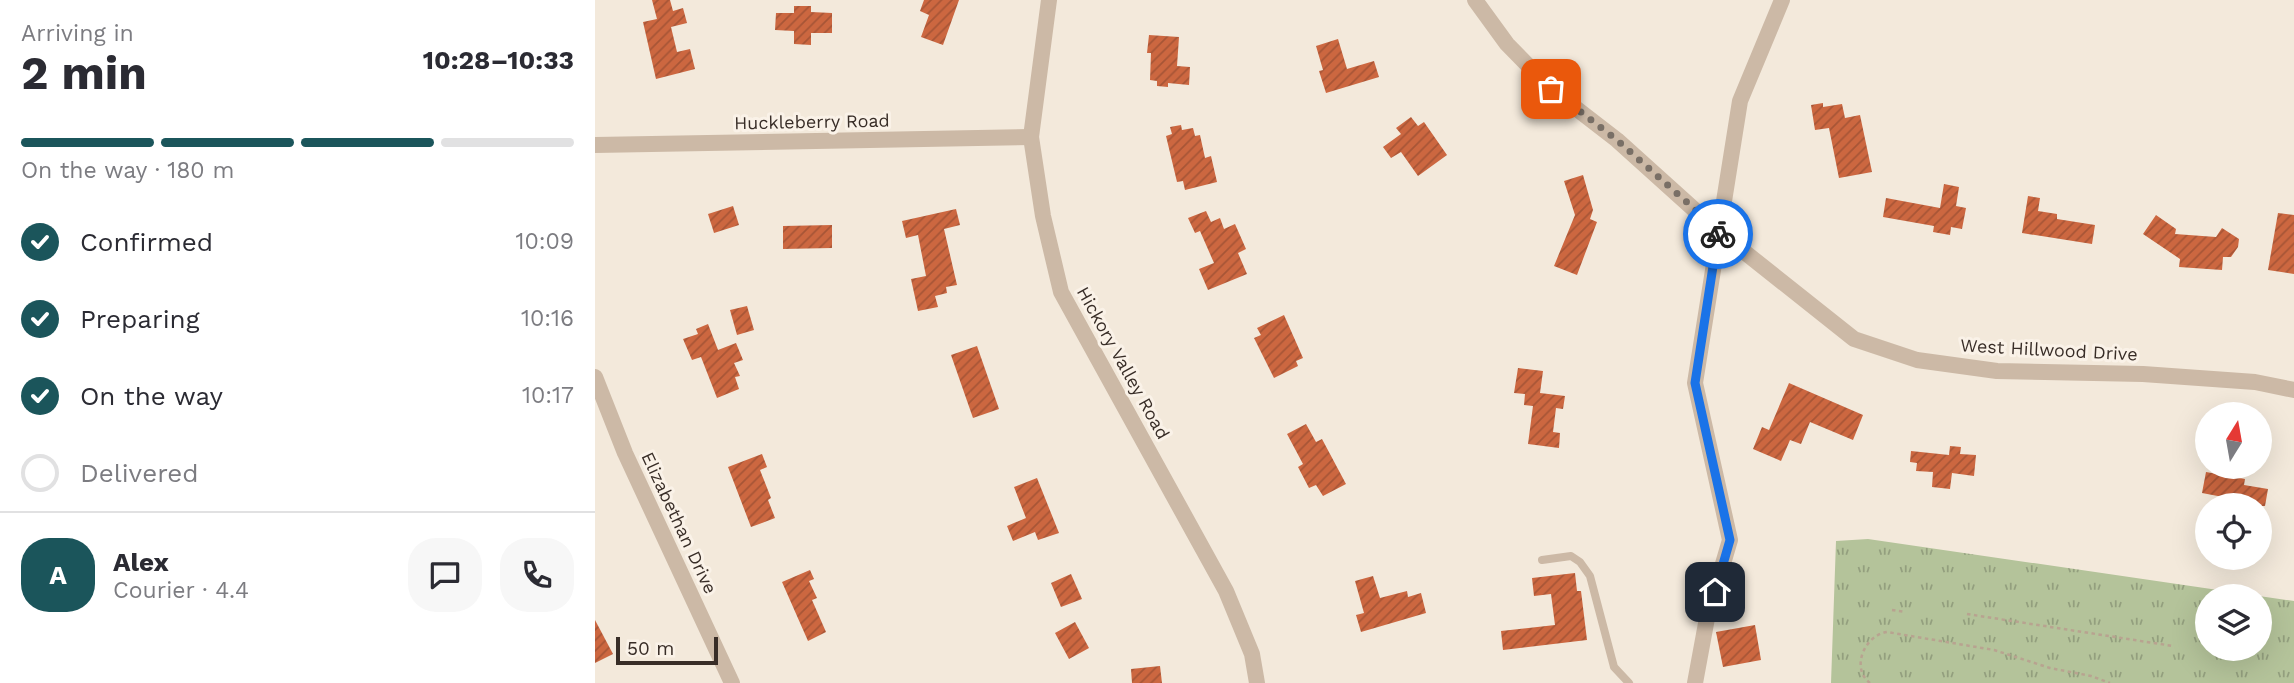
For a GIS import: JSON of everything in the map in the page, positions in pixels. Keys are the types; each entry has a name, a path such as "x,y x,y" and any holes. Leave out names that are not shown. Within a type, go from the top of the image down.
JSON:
{"street":[{"name":"Hickory Valley Road","path":"1049,0 1031,137 1043,216 1061,292 1226,591 1252,654 1257,683"},
{"name":"West Hillwood Drive","path":"1475,0 1507,44 1551,89 1617,140 1718,230 1854,339 1917,360 1997,371 2143,374 2255,382 2294,390"},
{"path":"1695,683 1707,618 1730,540 1695,383 1740,101 1782,0"},
{"name":"Huckleberry Road","path":"595,145 1031,137"},
{"name":"Elizabethan Drive","path":"595,377 625,453 732,683"}],"lane":[{"path":"1542,560 1571,556 1580,562 1590,576 1614,667 1629,683"}],"path":[{"path":"1892,610 1905,612"},
{"path":"1967,614 2173,646"},
{"path":"1870,683 1862,676 1860,666 1864,650 1875,635 1887,632 1994,650 2110,683"}],"green space":[{"path":"1868,539 2195,587 2195,661 2272,661 2272,598 2294,601 2294,683 1831,683 1836,541"}],"building":[{"path":"652,0 670,0 673,11 683,8 687,23 671,27 677,52 690,49 695,69 656,79 643,22 657,19"},
{"path":"924,0 959,0 943,45 921,37 929,15 920,11"},
{"path":"794,6 811,6 811,12 832,13 832,33 811,33 811,45 794,44 794,31 775,30 776,13 794,13"},
{"path":"1149,35 1179,37 1177,66 1190,67 1189,85 1168,83 1168,87 1157,86 1157,81 1150,80 1151,53 1147,53"},
{"path":"1338,39 1347,69 1374,61 1379,77 1326,93 1319,71 1323,70 1316,46"},
{"path":"1823,103 1823,107 1842,104 1845,118 1860,115 1872,172 1839,178 1829,128 1815,130 1811,105"},
{"path":"1411,117 1418,126 1424,122 1447,155 1418,176 1401,152 1391,158 1383,147 1401,134 1396,128"},
{"path":"1181,125 1182,130 1193,128 1195,136 1200,135 1205,158 1211,156 1217,182 1185,190 1183,181 1177,182 1166,136 1172,134 1170,127"},
{"path":"1583,175 1593,210 1590,219 1597,222 1577,275 1554,266 1575,215 1564,181"},
{"path":"1944,184 1959,187 1956,206 1966,208 1962,229 1951,227 1950,235 1933,232 1934,226 1883,217 1886,198 1940,208"},
{"path":"2028,196 2040,198 2038,211 2057,214 2057,219 2095,225 2092,244 2022,233"},
{"path":"733,206 739,225 714,233 708,214"},
{"path":"956,209 960,225 944,229 957,285 946,287 947,293 935,296 938,307 918,311 911,279 926,276 918,235 906,238 902,221"},
{"path":"1206,211 1211,222 1220,218 1224,229 1235,224 1246,249 1238,253 1247,274 1208,290 1199,269 1214,263 1200,231 1195,233 1188,218"},
{"path":"2278,213 2294,215 2294,274 2268,270"},
{"path":"2156,215 2176,229 2175,234 2216,237 2222,228 2239,239 2238,247 2231,257 2223,257 2222,270 2179,267 2180,259 2143,234"},
{"path":"832,225 832,248 783,249 783,226"},
{"path":"747,306 754,330 737,335 730,310"},
{"path":"1284,315 1303,358 1296,361 1298,366 1274,378 1254,338 1261,335 1257,328"},
{"path":"708,324 718,350 736,343 743,360 734,363 740,376 735,377 739,389 717,398 701,357 692,360 683,339 698,334 696,329"},
{"path":"977,346 999,409 973,418 951,355"},
{"path":"1518,368 1543,371 1540,393 1565,396 1563,409 1556,408 1553,432 1560,433 1559,448 1528,444 1533,406 1524,405 1525,394 1514,393"},
{"path":"1789,383 1863,415 1853,440 1810,422 1801,444 1790,440 1781,461 1753,449 1762,427 1769,430"},
{"path":"1306,424 1316,442 1322,439 1346,484 1323,496 1316,485 1309,488 1298,467 1303,464 1287,434"},
{"path":"1950,446 1961,447 1960,454 1976,455 1974,476 1952,473 1950,489 1932,487 1933,472 1916,471 1917,463 1910,462 1911,451 1949,455"},
{"path":"762,454 767,467 760,470 771,498 768,500 775,518 751,527 728,467"},
{"path":"1037,478 1059,533 1038,540 1035,532 1013,541 1007,526 1026,518 1014,487"},
{"path":"2204,480 2245,480 2244,485 2268,489 2267,493 2202,493"},
{"path":"810,570 814,579 809,581 817,598 812,600 826,632 808,641 782,582"},
{"path":"1575,573 1577,591 1581,591 1587,640 1503,650 1501,631 1555,625 1551,594 1534,596 1532,578"},
{"path":"1071,574 1082,599 1061,607 1051,583"},
{"path":"1373,576 1380,598 1407,591 1408,597 1421,593 1426,613 1361,632 1356,615 1364,613 1355,581"},
{"path":"595,620 613,654 595,663"},
{"path":"1075,622 1089,648 1069,659 1055,633"},
{"path":"1755,625 1761,660 1723,667 1716,632"},
{"path":"1160,666 1162,683 1132,683 1131,669"}],"way so far":[{"path":"1551,89 1617,140 1718,230 1718,234"}],"route":[{"path":"1715,592 1730,540 1695,383 1718,234"}]}
